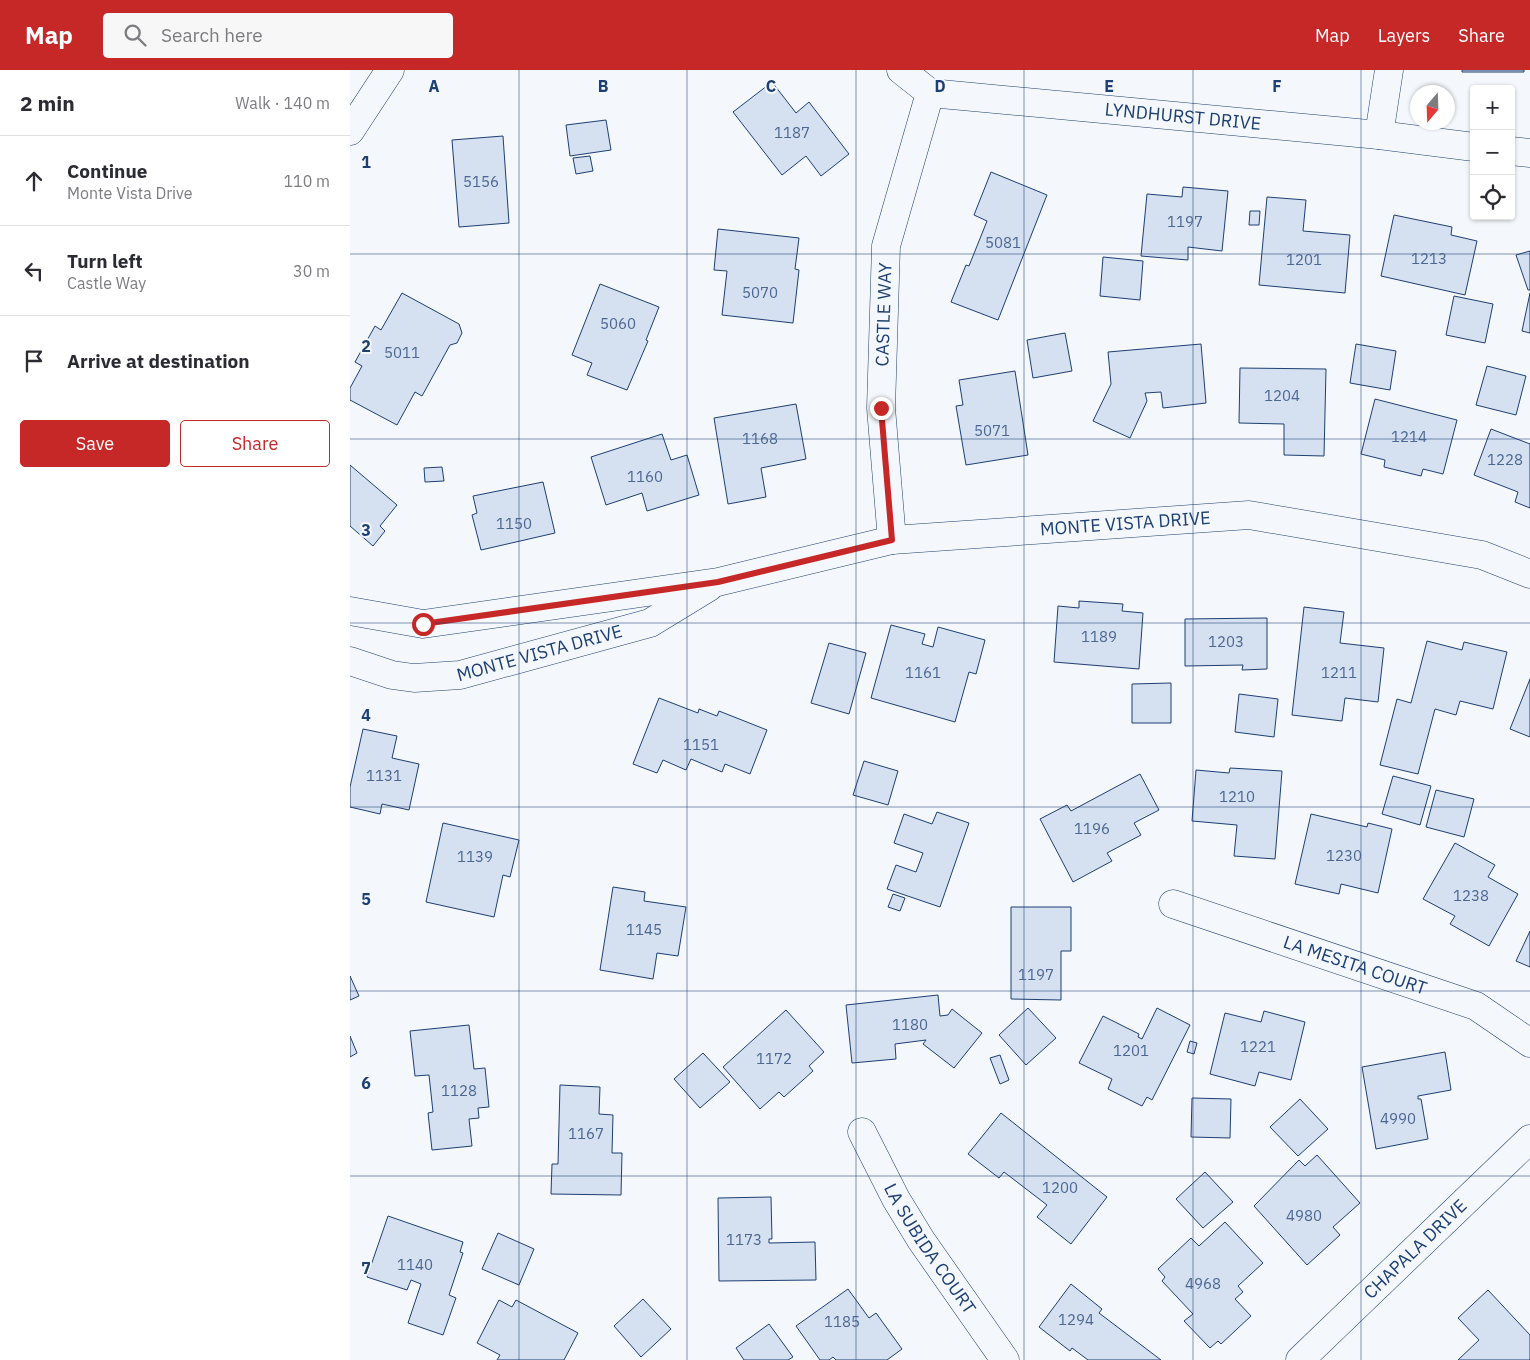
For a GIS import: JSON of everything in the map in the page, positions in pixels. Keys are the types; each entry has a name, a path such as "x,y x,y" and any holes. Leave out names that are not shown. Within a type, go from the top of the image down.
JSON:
{"street":[{"path":"350,131 390,70"},
{"path":"901,70 930,94"},
{"path":"1379,135 1388,70"},
{"name":"LYNDHURST DRIVE","path":"930,94 1379,135 1470,146"},
{"name":"CASTLE WAY","path":"892,540 881,408 886,246 930,94"},
{"path":"1515,152 1530,154"},
{"name":"MONTE VISTA DRIVE","path":"350,611 423,624 718,582 892,540 1249,515 1482,555 1530,574"},
{"name":"MONTE VISTA DRIVE","path":"350,660 399,676 414,678 460,675 650,623 718,582"},
{"name":"LA MESITA COURT","path":"1173,904 1476,1006 1530,1043"},
{"name":"LA SUBIDA COURT","path":"862,1132 916,1232 1005,1360"},
{"name":"CHAPALA DRIVE","path":"1300,1360 1530,1139"}],"building":[{"path":"1462,70 1524,70 1524,72 1462,72"},
{"path":"772,82 796,113 809,102 849,154 821,176 806,156 782,175 733,112"},
{"path":"606,120 611,150 570,156 566,125"},
{"path":"503,136 509,223 459,227 452,140"},
{"path":"590,156 593,171 576,174 573,158"},
{"path":"991,172 1047,195 998,320 951,302 966,265 969,266 987,221 974,215"},
{"path":"1183,187 1228,191 1222,251 1188,247 1188,260 1141,256 1147,194 1182,197"},
{"path":"1267,197 1306,200 1303,231 1350,235 1345,293 1259,285"},
{"path":"1250,211 1260,211 1259,225 1249,225"},
{"path":"1394,215 1452,227 1451,235 1477,241 1465,295 1381,276"},
{"path":"718,229 799,238 795,269 799,270 793,323 722,315 727,271 714,270"},
{"path":"1530,251 1530,290 1528,290 1516,255"},
{"path":"1103,257 1143,261 1140,300 1100,296"},
{"path":"600,284 659,307 646,340 648,341 627,390 587,375 592,363 572,355"},
{"path":"402,293 459,324 462,333 457,343 450,345 422,396 415,392 397,425 350,400 350,388 362,366 355,362 375,326 381,330"},
{"path":"1530,293 1530,333 1522,331"},
{"path":"1454,296 1493,304 1485,343 1446,335"},
{"path":"1065,333 1072,371 1033,378 1027,340"},
{"path":"1201,344 1206,403 1163,408 1161,392 1145,393 1147,401 1130,438 1093,421 1111,384 1108,352"},
{"path":"1356,344 1396,351 1390,390 1350,383"},
{"path":"1487,366 1526,376 1516,415 1476,405"},
{"path":"1240,368 1326,369 1324,456 1284,455 1284,424 1239,423"},
{"path":"1015,371 1028,455 966,465 956,406 963,405 959,380"},
{"path":"1375,399 1457,420 1443,474 1423,469 1421,476 1384,467 1385,460 1361,454"},
{"path":"796,404 806,459 761,468 766,497 728,504 714,418"},
{"path":"1491,429 1530,444 1530,508 1515,502 1518,492 1474,475"},
{"path":"662,434 671,460 687,455 699,495 647,511 642,493 606,505 591,457"},
{"path":"350,465 397,505 380,526 385,531 373,546 350,526"},
{"path":"442,467 444,481 425,482 424,468"},
{"path":"543,482 555,533 481,550 472,515 477,513 473,496"},
{"path":"1079,601 1123,604 1122,611 1143,613 1139,669 1054,662 1058,606 1079,608"},
{"path":"1304,607 1344,612 1340,643 1384,648 1378,702 1345,698 1342,721 1292,715"},
{"path":"1267,618 1267,669 1242,670 1243,665 1185,666 1185,619"},
{"path":"891,625 925,634 922,644 933,647 938,627 985,640 976,674 969,672 955,722 871,698"},
{"path":"1427,641 1462,650 1464,642 1507,652 1493,709 1460,701 1456,715 1435,709 1418,774 1380,765 1397,699 1411,703"},
{"path":"829,643 866,653 849,714 811,703"},
{"path":"1530,679 1530,737 1510,729"},
{"path":"1171,683 1171,723 1132,723 1132,684"},
{"path":"1239,694 1278,699 1274,737 1235,732"},
{"path":"659,698 698,713 699,709 717,716 719,711 767,730 750,774 725,764 722,772 691,759 686,770 663,760 657,773 633,764"},
{"path":"363,729 397,736 392,758 419,764 409,810 382,804 380,814 350,807 350,787"},
{"path":"864,761 898,771 888,805 853,795"},
{"path":"1230,768 1282,771 1275,859 1234,856 1237,825 1192,821 1196,770 1229,773"},
{"path":"1140,774 1159,810 1134,823 1141,835 1107,853 1112,861 1073,882 1040,819 1067,805 1071,811"},
{"path":"1393,776 1431,786 1420,825 1382,814"},
{"path":"1436,790 1474,799 1464,837 1426,827"},
{"path":"937,812 969,823 940,907 887,889 896,865 916,872 923,853 894,843 904,814 932,824"},
{"path":"1311,814 1367,827 1368,823 1392,829 1378,893 1341,884 1339,894 1295,884"},
{"path":"443,823 519,840 510,877 503,875 494,917 426,902"},
{"path":"1455,843 1495,865 1488,877 1518,894 1489,946 1450,924 1455,916 1423,899"},
{"path":"613,887 645,892 644,901 686,907 678,956 657,953 653,979 600,970"},
{"path":"893,894 905,898 900,911 888,907"},
{"path":"1011,907 1071,907 1071,951 1061,951 1061,1000 1011,999"},
{"path":"1530,931 1530,967 1516,961"},
{"path":"350,976 359,996 350,1000"},
{"path":"938,995 940,1016 948,1015 952,1009 982,1033 954,1068 923,1044 926,1040 895,1044 896,1059 852,1063 846,1005"},
{"path":"1028,1008 1056,1038 1026,1065 999,1035"},
{"path":"1157,1008 1190,1025 1152,1100 1147,1097 1142,1106 1108,1089 1112,1079 1079,1063 1103,1016 1139,1034 1138,1037 1142,1039"},
{"path":"786,1010 824,1052 809,1066 813,1071 784,1097 779,1092 760,1109 723,1067"},
{"path":"1264,1011 1305,1022 1291,1080 1259,1072 1255,1086 1210,1074 1225,1013 1261,1022"},
{"path":"469,1025 474,1069 485,1068 489,1107 478,1108 479,1118 469,1119 472,1146 432,1150 428,1113 433,1112 429,1075 415,1076 410,1031"},
{"path":"350,1036 357,1053 350,1057"},
{"path":"1190,1041 1197,1043 1194,1054 1187,1052"},
{"path":"1445,1052 1451,1090 1418,1096 1418,1099 1421,1099 1428,1139 1376,1149 1362,1067"},
{"path":"703,1053 730,1082 700,1108 674,1079"},
{"path":"1000,1055 1009,1080 1000,1084 990,1058"},
{"path":"560,1085 600,1087 599,1114 613,1115 612,1153 622,1153 621,1195 551,1194 552,1164 558,1164"},
{"path":"1192,1098 1231,1099 1230,1138 1191,1137"},
{"path":"1300,1099 1328,1129 1298,1156 1270,1127"},
{"path":"1001,1113 1107,1197 1071,1244 1037,1217 1047,1205 1004,1172 999,1178 968,1154"},
{"path":"1317,1155 1360,1203 1333,1227 1340,1235 1307,1265 1254,1206 1299,1160 1305,1166"},
{"path":"1205,1172 1233,1202 1203,1228 1176,1199"},
{"path":"771,1197 772,1239 769,1239 769,1243 815,1242 816,1280 719,1281 718,1198"},
{"path":"388,1216 463,1242 460,1252 463,1253 449,1295 456,1298 443,1335 408,1323 421,1284 411,1280 407,1290 367,1277"},
{"path":"1225,1222 1263,1263 1238,1286 1243,1292 1235,1299 1251,1316 1221,1344 1218,1341 1210,1348 1184,1321 1193,1314 1162,1281 1165,1277 1158,1269 1191,1238 1199,1246"},
{"path":"498,1233 534,1249 519,1285 482,1269"},
{"path":"1071,1284 1102,1309 1099,1313 1161,1360 1088,1360 1072,1348 1070,1351 1039,1327"},
{"path":"848,1289 869,1318 876,1313 902,1349 887,1360 836,1360 833,1357 829,1360 820,1360 796,1326"},
{"path":"1488,1290 1530,1335 1530,1360 1458,1360 1479,1340 1458,1318"},
{"path":"643,1299 671,1329 641,1357 614,1326"},
{"path":"499,1300 512,1307 516,1300 578,1333 564,1360 497,1360 500,1355 477,1343"},
{"path":"769,1324 793,1357 788,1360 744,1360 736,1348"}],"route":[{"path":"423,624 718,582 892,540 881,408"}]}
